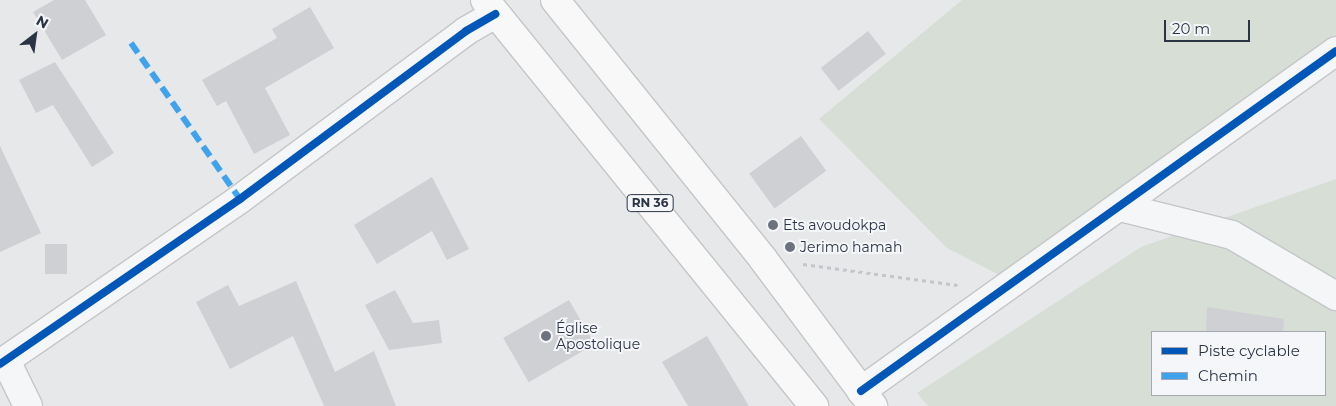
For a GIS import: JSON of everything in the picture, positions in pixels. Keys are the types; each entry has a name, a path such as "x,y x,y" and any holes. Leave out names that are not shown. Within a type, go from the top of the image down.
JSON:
{"main road":[{"path":"555,0 763,259 867,398"},
{"name":"RN 36","path":"491,7 814,406"}],"street":[{"path":"28,406 3,362 240,199 466,31 491,7"},
{"path":"867,398 1002,291 1336,51"},
{"path":"1120,207 1232,235 1336,296"}],"path":[{"path":"763,259 1002,291"}],"shaded area":[{"path":"962,0 1336,0 1336,65 1019,285 947,248 819,119"},
{"path":"1336,179 1336,406 928,406 917,393 1141,247"}],"building":[{"path":"54,0 85,0 106,35 62,60 33,12"},
{"path":"310,7 334,48 265,88 290,135 254,154 226,101 217,106 202,80 277,38 272,29"},
{"path":"868,31 886,54 839,91 821,68"},
{"path":"55,62 114,153 92,167 53,105 36,113 19,80"},
{"path":"801,136 826,171 774,208 749,174"},
{"path":"0,146 41,233 0,252"},
{"path":"432,177 469,249 447,260 432,231 377,264 354,225"},
{"path":"45,244 67,244 67,274 45,274"},
{"path":"296,281 335,372 374,351 396,406 324,406 293,336 230,369 196,302 228,285 239,306"},
{"path":"395,290 413,323 439,320 442,343 389,350 365,305"},
{"path":"569,300 594,344 529,382 503,338"},
{"path":"1207,307 1284,319 1283,331 1206,331"},
{"path":"707,336 749,406 688,406 662,362"}],"marked path":[{"path":"131,43 240,199"}],"cycle path":[{"path":"0,364 240,199 466,31 496,14"},
{"path":"861,391 1336,51"}],"place":[{"name":"Ets avoudokpa","path":"773,225"},
{"name":"Jerimo hamah","path":"790,247"},
{"name":"Église Apostolique","path":"546,336"}]}
